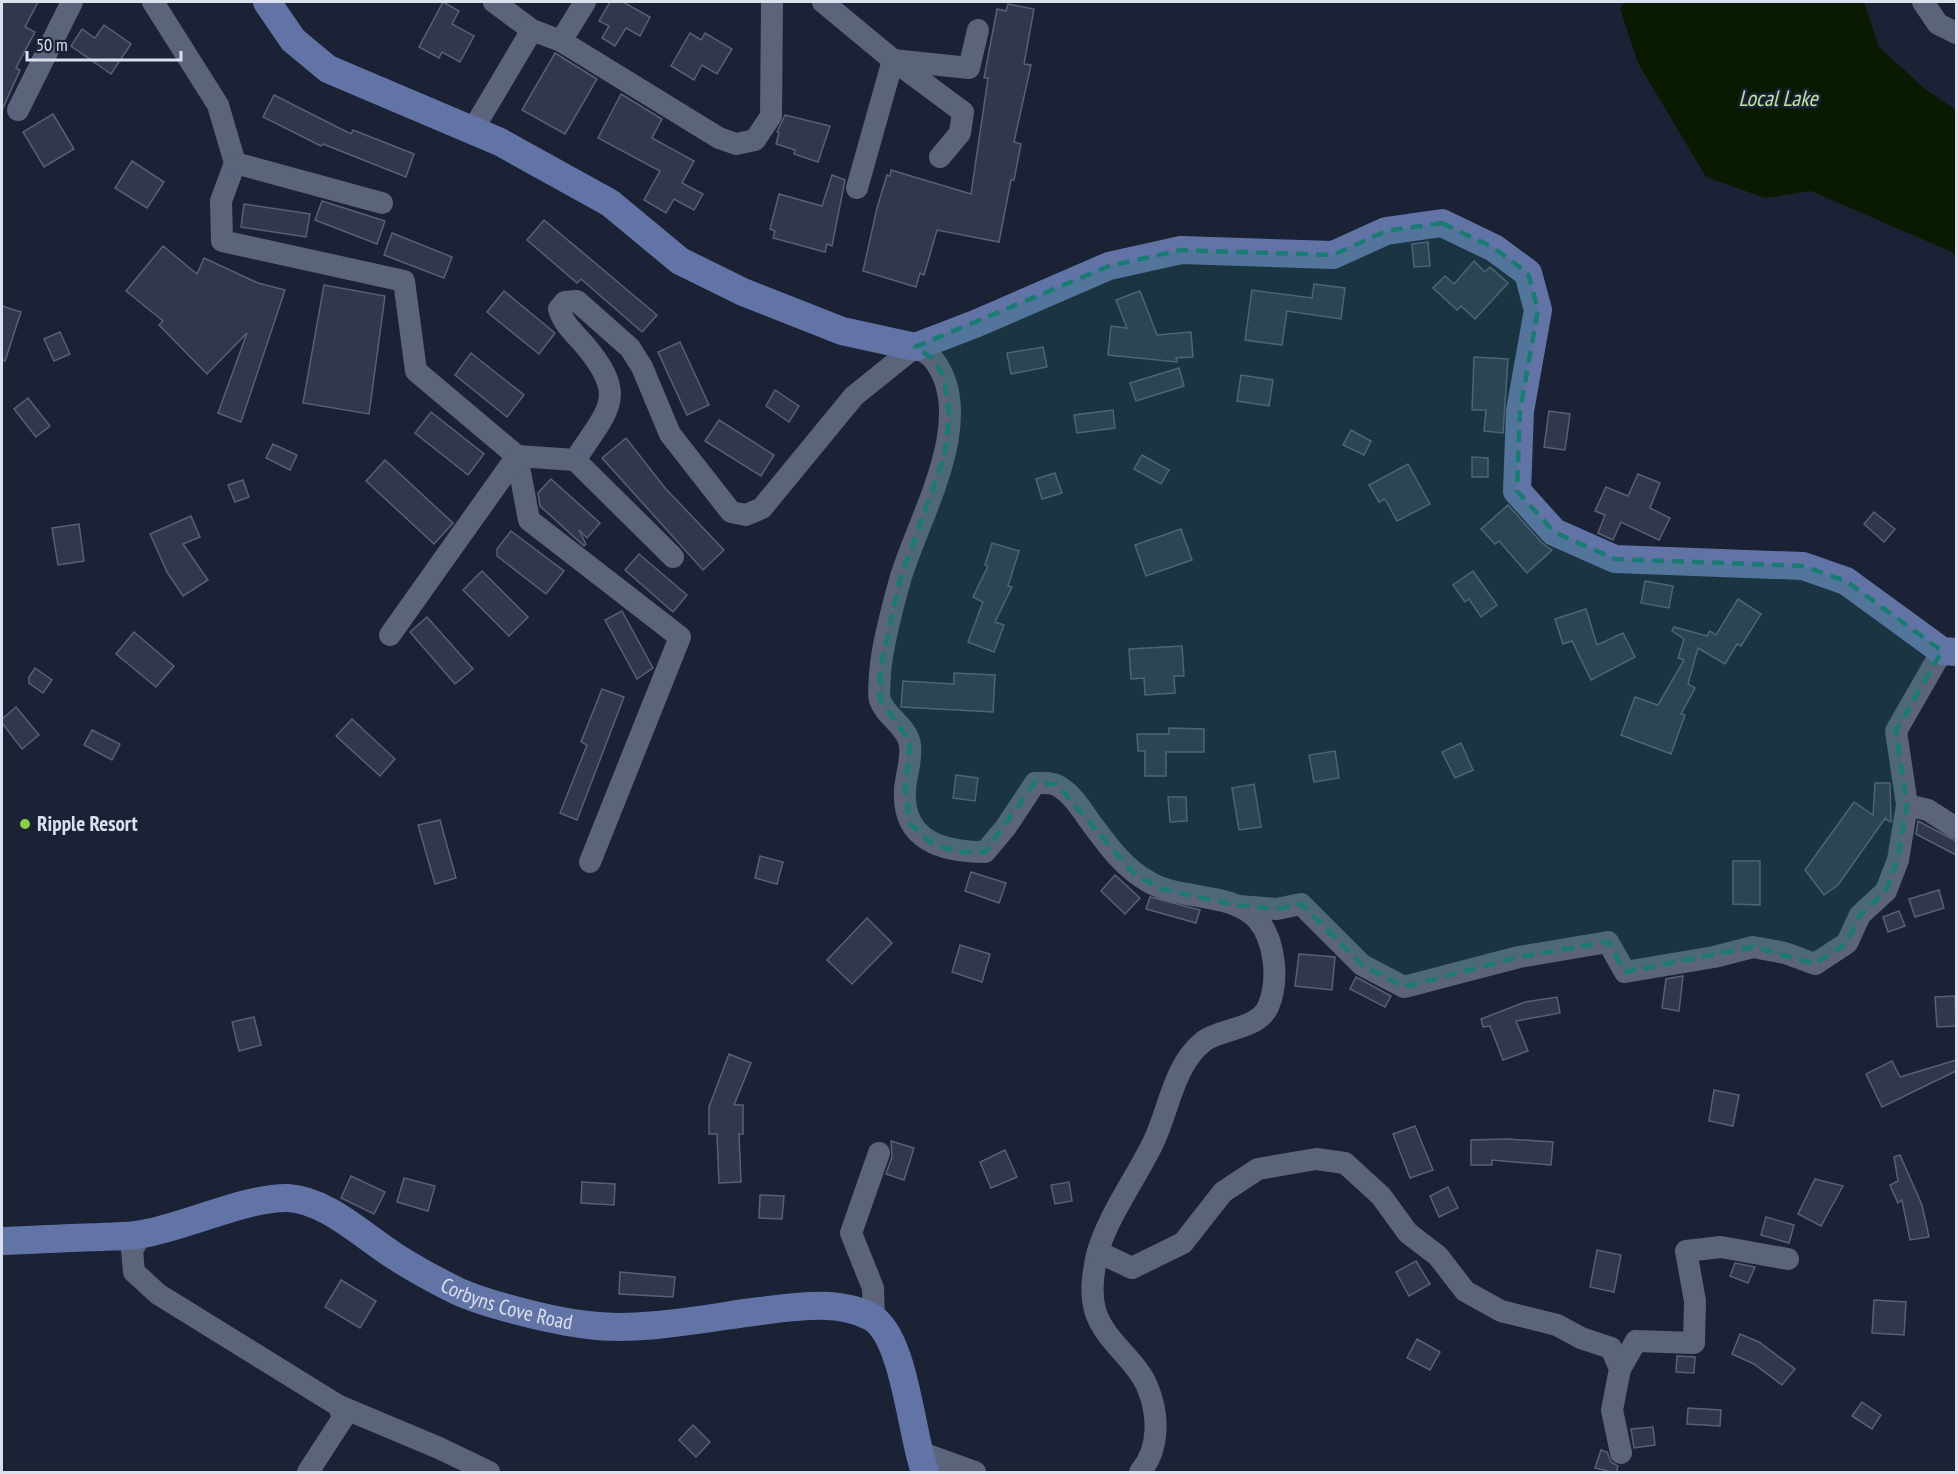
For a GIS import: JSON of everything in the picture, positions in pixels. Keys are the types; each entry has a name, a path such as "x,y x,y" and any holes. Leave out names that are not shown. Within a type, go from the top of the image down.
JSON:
{"main road":[{"path":"267,2 293,40 328,69 500,142 610,203 680,261 743,292 842,330 915,347 975,324 1109,266 1181,250 1333,255 1386,231 1442,223 1494,249 1528,273 1538,310 1520,411 1517,491 1554,532 1615,560 1803,566 1846,581 1949,652"},
{"name":"Corbyns Cove Road","path":"2,1241 141,1235 260,1202 286,1198 307,1201 398,1259 459,1292 537,1315 589,1326 641,1325 798,1307 833,1307 853,1310 874,1318"},
{"path":"874,1318 886,1333 895,1351 921,1462"}],"street":[{"path":"18,110 72,2"},
{"path":"153,2 218,105 235,163 221,201 222,241 404,281 416,372 517,456 575,460 674,557"},
{"path":"494,2 532,30 561,42 719,138 736,144 754,140 771,116 772,2"},
{"path":"561,42 585,2"},
{"path":"823,2 893,60 963,112 960,133 940,157"},
{"path":"1923,2 1938,24 1956,33"},
{"path":"472,130 532,30"},
{"path":"893,60 969,68 978,30"},
{"path":"857,188 893,60"},
{"path":"235,163 382,203"},
{"path":"575,460 609,408 612,391 603,367 562,320 559,309 565,302 578,301 630,348 642,367 670,434 731,512 746,514 762,508 854,396 915,347 932,358 944,377 949,417 944,457 900,579 880,670 880,700 910,742 910,765 905,790 910,824 931,843 957,852 985,852 1006,827 1035,783 1056,784 1073,798 1108,846 1134,874 1161,890 1235,905 1277,909 1300,904 1362,965 1404,987 1519,957 1608,942 1625,972 1714,957 1753,947 1785,953 1815,964 1847,943 1860,915 1886,891 1899,860 1907,805 1896,731 1949,652"},
{"path":"390,635 517,456"},
{"path":"517,456 529,520 680,637 590,862"},
{"path":"1907,805 1928,810 1956,828"},
{"path":"1140,1473 1150,1461 1157,1438 1147,1385 1108,1337 1095,1310 1092,1282 1098,1252 1155,1140 1179,1076 1190,1058 1204,1041 1250,1024 1267,1010 1274,987 1275,965 1267,940 1257,920 1235,905"},
{"path":"874,1318 873,1288 851,1233 879,1153"},
{"path":"1098,1252 1132,1268 1183,1243 1223,1192 1258,1169 1316,1159 1345,1163 1381,1197 1408,1233 1438,1256 1465,1291 1501,1311 1557,1325 1581,1338 1611,1348 1620,1369"},
{"path":"141,1235 132,1250 134,1272 158,1294 339,1406 439,1448 489,1473"},
{"path":"1621,1453 1612,1410 1620,1369 1636,1341 1694,1343 1695,1301 1686,1251 1721,1247 1788,1259"},
{"path":"308,1473 343,1418 339,1406"},
{"path":"921,1462 975,1473"}],"highlighted area":[{"path":"1442,223 1494,248 1528,273 1538,310 1520,411 1517,491 1554,532 1615,559 1803,566 1846,581 1942,651 1896,731 1907,805 1898,860 1886,891 1860,915 1847,943 1815,964 1753,947 1625,972 1608,942 1519,957 1404,987 1362,965 1301,904 1277,909 1235,905 1161,889 1134,874 1056,784 1035,783 985,852 957,852 931,843 910,824 905,790 910,742 880,700 880,670 900,579 944,457 949,417 944,377 932,358 915,347 1109,266 1181,250 1333,255 1386,231"}],"water":[{"name":"Local Lake","path":"1625,2 1864,2 1879,47 1925,89 1956,110 1956,258 1952,252 1811,191 1765,198 1706,177 1638,63 1620,9"}],"building":[{"path":"2,2 38,2 25,27 35,32 16,68 20,70 2,110"},
{"path":"443,2 459,11 452,24 474,36 460,62 442,52 439,58 419,47"},
{"path":"610,2 623,2 650,17 640,36 626,28 615,46 602,38 609,26 599,21"},
{"path":"1008,4 1034,9 1024,64 1031,65 1014,142 1021,144 1014,180 1011,180 999,242 937,230 924,275 920,273 916,287 863,271 877,208 887,175 890,176 891,170 971,194 988,78 984,78 997,9 1006,11"},
{"path":"104,25 131,44 111,74 71,46 82,29 95,38"},
{"path":"690,33 701,40 705,33 732,49 717,74 702,65 694,80 671,66"},
{"path":"555,53 597,79 565,134 522,110"},
{"path":"621,94 662,119 652,138 694,161 682,183 703,194 694,210 674,199 666,213 644,200 660,171 598,138"},
{"path":"274,95 351,134 353,130 414,154 406,177 323,144 321,146 263,117"},
{"path":"53,114 74,149 44,167 23,132"},
{"path":"785,115 830,126 818,162 794,154 795,150 776,144 779,133 777,132"},
{"path":"132,161 164,182 147,208 115,188"},
{"path":"832,175 845,180 832,246 827,244 825,252 773,238 775,231 770,229 779,194 822,206"},
{"path":"322,201 385,221 377,244 315,220"},
{"path":"244,204 310,214 306,237 241,227"},
{"path":"544,220 657,315 642,332 581,279 577,283 527,240"},
{"path":"392,233 452,257 444,278 384,255"},
{"path":"1428,242 1430,266 1414,267 1412,244"},
{"path":"163,246 197,274 204,258 258,283 285,290 241,422 218,413 247,333 207,374 159,325 163,321 126,291"},
{"path":"1474,261 1485,272 1490,267 1508,283 1475,319 1461,306 1457,310 1433,288 1445,276 1454,284"},
{"path":"1314,284 1345,288 1341,319 1287,311 1282,345 1245,340 1252,290 1312,298"},
{"path":"324,285 385,296 369,414 303,403"},
{"path":"504,291 555,333 539,354 487,312"},
{"path":"1140,291 1157,335 1191,332 1193,357 1176,358 1177,362 1108,355 1111,326 1127,328 1116,300"},
{"path":"2,306 21,312 5,361 2,360"},
{"path":"60,332 70,354 54,361 44,339"},
{"path":"680,342 709,405 687,415 658,352"},
{"path":"1043,347 1047,367 1011,374 1007,353"},
{"path":"471,353 524,395 507,417 455,375"},
{"path":"1474,357 1508,359 1503,433 1484,431 1486,410 1472,410"},
{"path":"1179,368 1184,386 1136,401 1130,383"},
{"path":"1241,375 1273,380 1269,406 1237,401"},
{"path":"775,390 799,406 789,422 766,406"},
{"path":"28,398 50,426 36,437 14,409"},
{"path":"1113,410 1115,428 1077,433 1074,415"},
{"path":"1549,411 1570,414 1565,450 1544,447"},
{"path":"431,412 484,454 468,475 415,433"},
{"path":"719,420 774,455 761,476 705,441"},
{"path":"1351,430 1371,441 1364,455 1343,445"},
{"path":"626,438 665,488 724,550 703,570 602,458"},
{"path":"273,444 297,455 290,470 266,458"},
{"path":"1142,455 1169,470 1161,484 1134,469"},
{"path":"1472,457 1488,458 1488,477 1472,477"},
{"path":"385,460 453,523 434,544 366,481"},
{"path":"1408,464 1430,504 1397,521 1385,499 1379,502 1369,485"},
{"path":"1055,473 1062,493 1042,499 1036,479"},
{"path":"1638,474 1660,483 1650,508 1670,518 1659,540 1621,522 1613,540 1598,533 1605,515 1595,511 1606,487 1628,496"},
{"path":"551,479 600,523 587,538 579,530 586,544 584,546 540,506 538,493"},
{"path":"243,480 249,497 235,502 228,485"},
{"path":"1508,505 1542,543 1552,550 1527,573 1499,541 1495,544 1481,529"},
{"path":"1874,512 1895,529 1884,542 1864,524"},
{"path":"191,516 200,537 183,544 208,580 183,596 167,572 150,534"},
{"path":"79,524 84,561 58,565 52,528"},
{"path":"1181,529 1192,560 1146,576 1135,545"},
{"path":"511,531 564,571 546,594 497,556 497,549"},
{"path":"992,543 1019,551 1008,586 1012,587 995,622 1004,625 994,652 968,642 983,602 973,597 988,566 985,565"},
{"path":"639,554 687,595 673,612 625,570"},
{"path":"482,571 528,617 509,636 463,590"},
{"path":"1473,571 1497,605 1481,617 1469,599 1465,602 1453,585"},
{"path":"1645,581 1673,586 1669,608 1641,603"},
{"path":"1738,599 1761,614 1741,646 1737,644 1725,664 1698,648 1688,684 1695,688 1681,714 1685,715 1671,754 1621,735 1635,697 1658,705 1684,660 1678,658 1684,639 1672,631 1674,627 1707,636 1710,631 1716,635"},
{"path":"1586,609 1597,645 1623,633 1635,657 1591,680 1572,641 1563,644 1555,619"},
{"path":"622,611 653,668 637,679 605,620"},
{"path":"427,617 473,669 455,684 410,632"},
{"path":"134,632 174,666 156,687 116,654"},
{"path":"1182,646 1184,676 1174,676 1175,693 1145,695 1144,678 1131,679 1129,649"},
{"path":"35,668 52,680 43,693 29,683 29,677"},
{"path":"954,673 995,675 993,712 901,707 903,681 954,684"},
{"path":"602,689 624,697 577,820 560,813 587,745 581,742"},
{"path":"16,707 39,735 22,749 2,723 2,719"},
{"path":"352,719 395,759 380,776 336,736"},
{"path":"1169,728 1204,729 1204,752 1166,752 1166,776 1145,776 1145,751 1138,751 1137,734 1169,734"},
{"path":"92,730 120,744 112,760 84,745"},
{"path":"1461,743 1473,770 1455,778 1442,752"},
{"path":"1335,751 1339,778 1314,782 1309,755"},
{"path":"956,775 978,778 975,801 953,798"},
{"path":"1875,783 1890,783 1891,822 1885,819 1886,817 1838,885 1824,895 1805,870 1854,802 1873,815"},
{"path":"1254,784 1261,827 1239,830 1232,788"},
{"path":"1168,797 1186,797 1187,821 1170,822"},
{"path":"440,820 456,878 435,884 418,825"},
{"path":"1918,821 1956,841 1956,855 1916,834"},
{"path":"760,856 783,862 777,884 755,878"},
{"path":"1733,861 1760,861 1760,905 1733,904"},
{"path":"971,872 1006,883 999,903 965,891"},
{"path":"1115,875 1140,898 1125,914 1101,891"},
{"path":"1939,890 1944,908 1915,917 1909,899"},
{"path":"1150,897 1200,910 1196,923 1146,909"},
{"path":"1899,911 1905,926 1888,932 1883,917"},
{"path":"867,918 892,943 852,984 827,960"},
{"path":"960,945 990,954 982,982 952,972"},
{"path":"1299,954 1335,957 1332,990 1295,986"},
{"path":"1683,976 1679,1011 1662,1008 1666,979"},
{"path":"1356,977 1391,996 1385,1007 1350,989"},
{"path":"1955,996 1956,1026 1937,1027 1935,997"},
{"path":"1557,997 1560,1013 1516,1021 1528,1051 1503,1060 1490,1026 1483,1027 1481,1019 1525,1002"},
{"path":"254,1017 261,1045 239,1051 232,1022"},
{"path":"729,1054 751,1063 734,1105 743,1105 743,1134 739,1134 741,1182 719,1183 717,1134 709,1134 709,1107"},
{"path":"1956,1060 1956,1071 1882,1107 1866,1074 1892,1061 1900,1077"},
{"path":"1714,1090 1739,1095 1733,1126 1709,1121"},
{"path":"1415,1126 1433,1170 1410,1178 1393,1134"},
{"path":"1507,1139 1553,1142 1551,1165 1492,1160 1492,1165 1471,1165 1471,1140"},
{"path":"891,1141 914,1148 904,1180 886,1174 892,1157"},
{"path":"1005,1150 1017,1177 991,1188 980,1162"},
{"path":"1900,1155 1922,1205 1929,1237 1910,1240 1902,1200 1898,1203 1890,1185 1898,1181 1894,1157"},
{"path":"351,1176 385,1192 374,1214 341,1198"},
{"path":"404,1178 435,1186 428,1211 397,1202"},
{"path":"1815,1179 1843,1186 1821,1226 1798,1214"},
{"path":"582,1182 615,1184 614,1205 581,1203"},
{"path":"1069,1182 1072,1201 1055,1204 1051,1185"},
{"path":"1448,1187 1458,1208 1439,1217 1430,1196"},
{"path":"760,1195 784,1196 782,1219 759,1218"},
{"path":"1766,1217 1794,1225 1789,1243 1761,1235"},
{"path":"1597,1250 1621,1255 1614,1292 1590,1287"},
{"path":"1416,1261 1430,1284 1409,1296 1396,1272"},
{"path":"1735,1263 1755,1267 1748,1283 1730,1276"},
{"path":"620,1272 675,1277 673,1297 619,1294"},
{"path":"341,1280 376,1301 360,1328 325,1307"},
{"path":"1874,1300 1906,1302 1904,1335 1872,1333"},
{"path":"1740,1334 1759,1342 1795,1369 1782,1385 1754,1364 1732,1354"},
{"path":"1417,1339 1440,1352 1430,1370 1407,1358"},
{"path":"1677,1356 1695,1357 1694,1373 1676,1372"},
{"path":"1862,1402 1881,1415 1872,1429 1852,1416"},
{"path":"1688,1408 1721,1410 1720,1426 1687,1424"},
{"path":"693,1425 710,1442 696,1457 679,1440"},
{"path":"1653,1427 1655,1445 1634,1448 1631,1429"},
{"path":"1601,1450 1607,1452 1611,1462 1618,1466 1616,1473 1595,1468"}],"place":[{"name":"Ripple Resort","path":"25,824"}]}
